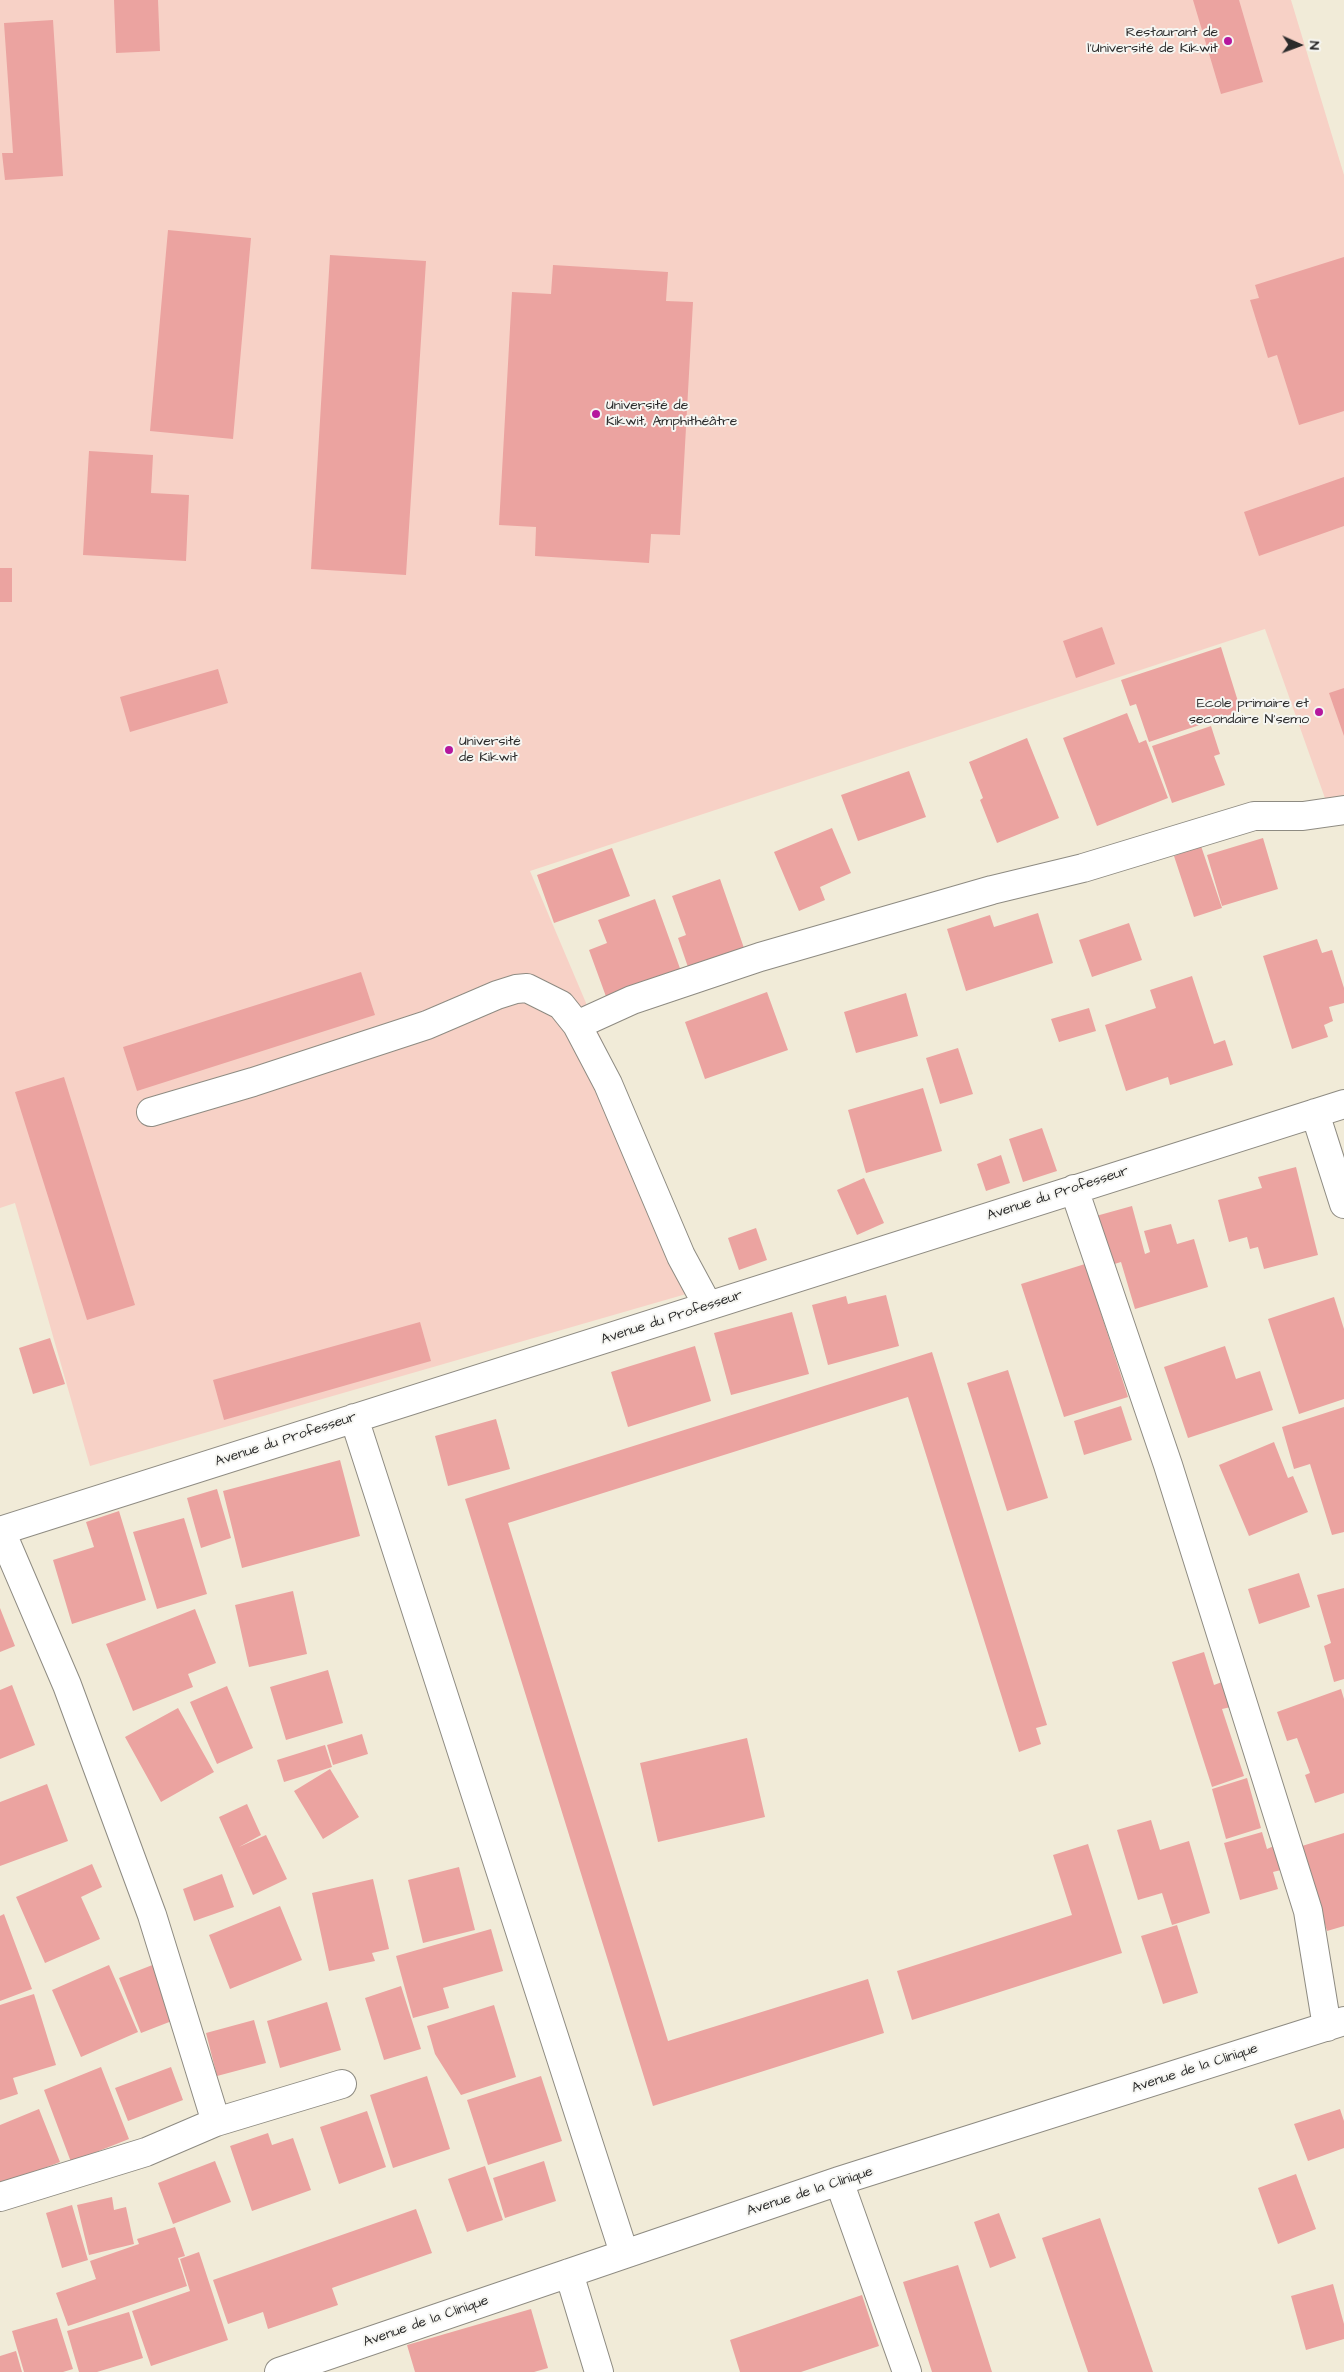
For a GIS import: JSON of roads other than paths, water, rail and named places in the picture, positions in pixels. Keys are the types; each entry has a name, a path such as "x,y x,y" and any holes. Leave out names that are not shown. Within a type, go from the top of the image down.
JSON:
{"street":[{"path":"577,1025 632,1000 760,957 992,890 1083,868 1245,818 1254,816 1303,816 1344,810"},
{"path":"151,1112 253,1082 427,1025 516,989 527,988 561,1005 577,1025 608,1084 681,1256 708,1306"},
{"name":"Avenue du Professeur","path":"1,1531 1344,1104"},
{"path":"1315,1113 1344,1204"},
{"path":"1074,1189 1168,1465 1308,1911 1336,2024"},
{"path":"354,1418 624,2253"},
{"path":"1,1531 67,1685 152,1915 216,2122"},
{"name":"Avenue de la Clinique","path":"279,2372 839,2181 1336,2024"},
{"path":"0,2197 146,2152 216,2122 342,2084"},
{"path":"839,2181 906,2372"},
{"path":"569,2273 599,2372"}],"place":[{"name":"Restaurant de l'Université de Kikwit","path":"1228,41"},
{"name":"Université de Kikwit, Amphithéâtre","path":"596,414"},
{"name":"Ecole primaire et secondaire N'semo","path":"1319,712"},
{"name":"Université de Kikwit","path":"449,750"}]}
